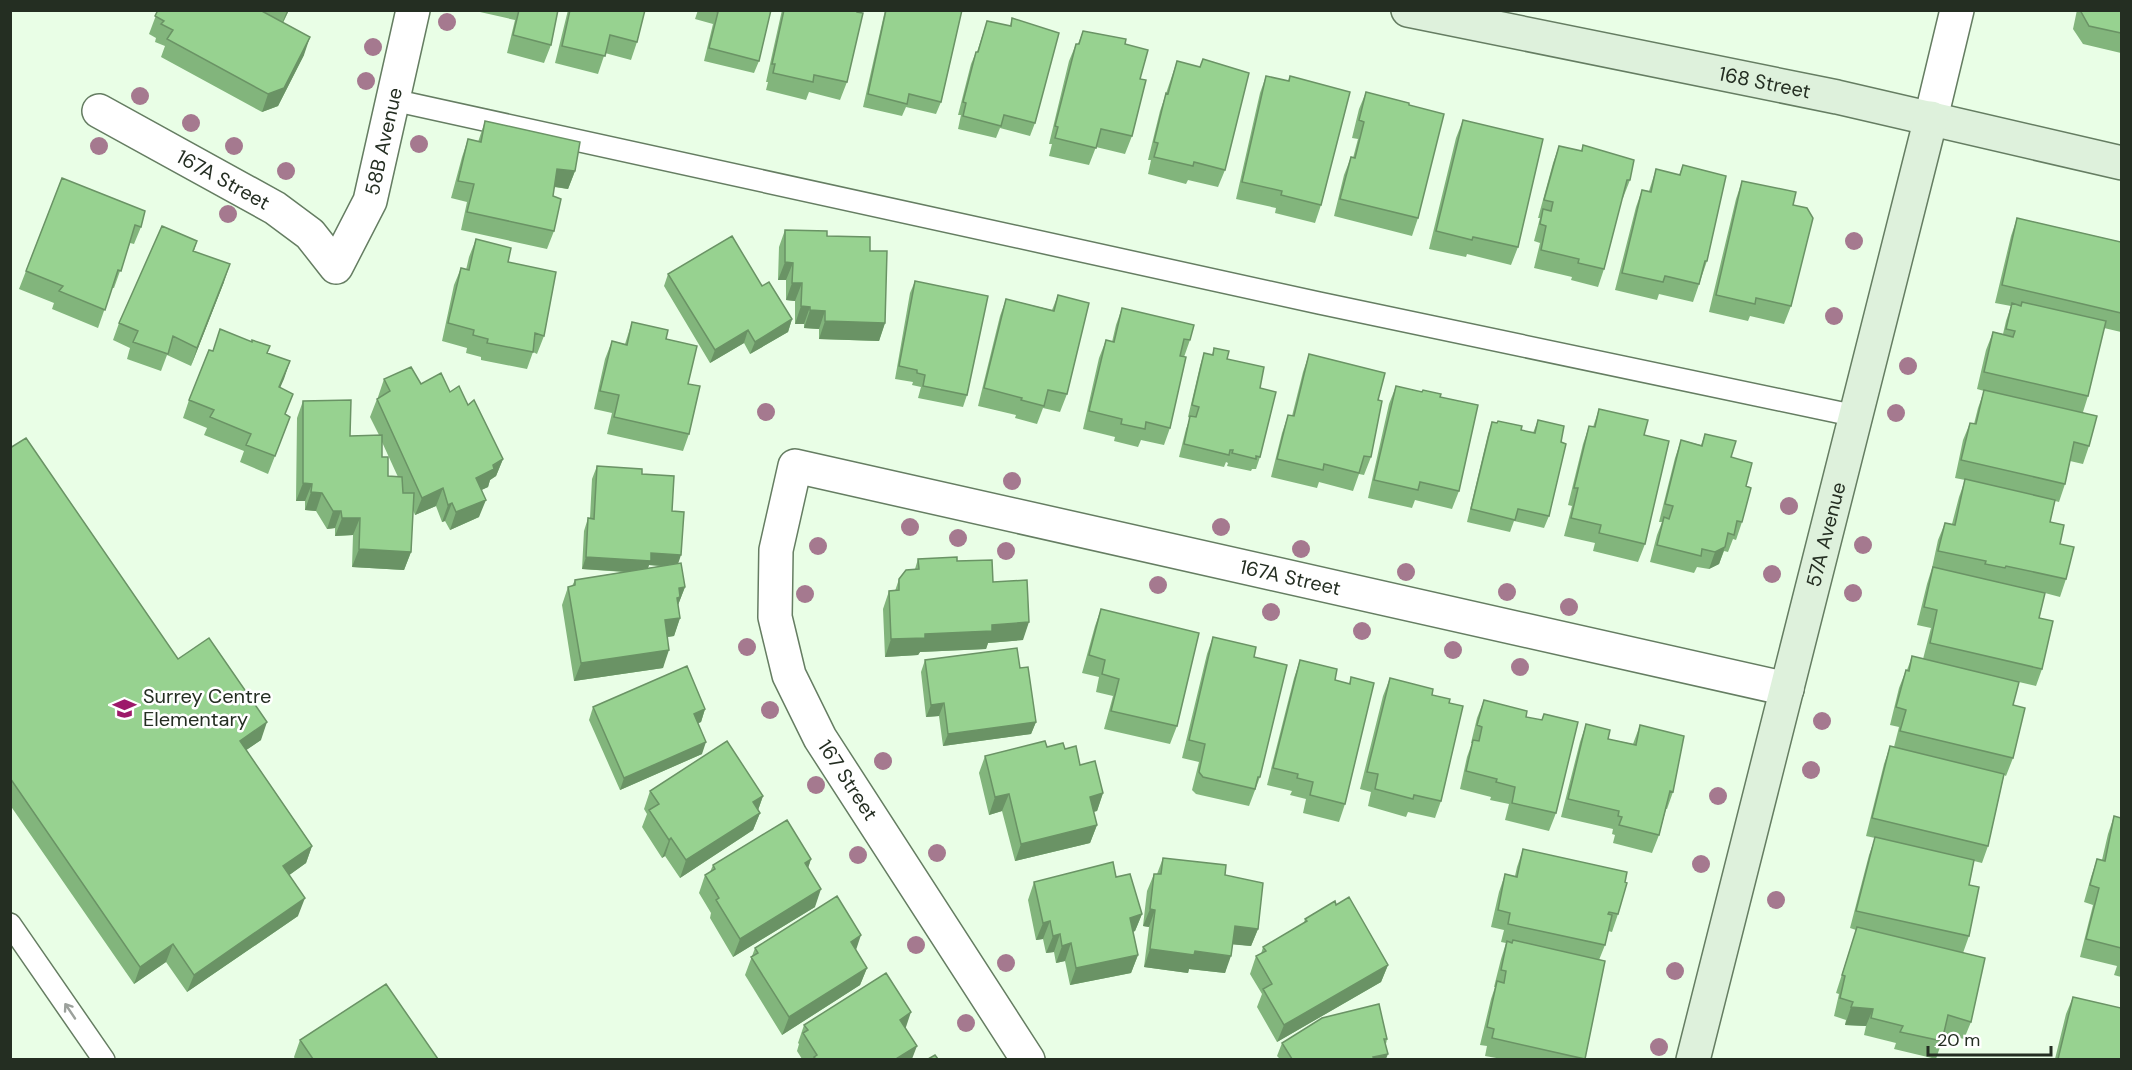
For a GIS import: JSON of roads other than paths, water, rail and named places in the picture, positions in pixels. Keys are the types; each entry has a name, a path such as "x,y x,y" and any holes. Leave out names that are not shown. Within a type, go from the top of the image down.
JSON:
{"street":[{"name":"58B Avenue","path":"336,267 370,201 413,10"},
{"name":"168 Street","path":"1408,10 1931,118 2121,163"},
{"name":"57A Avenue","path":"1693,1059 1957,10"},
{"name":"167A Street","path":"99,111 275,208 310,234 336,267"},
{"name":"167A Street","path":"795,466 1787,689"},
{"name":"167 Street","path":"795,466 776,550 776,617 789,675 820,738 1028,1059"}],"lane":[{"path":"393,100 1319,303 1856,416"},
{"path":"10,924 104,1059"}],"place":[{"name":"Surrey Centre Elementary","path":"125,708"}]}
